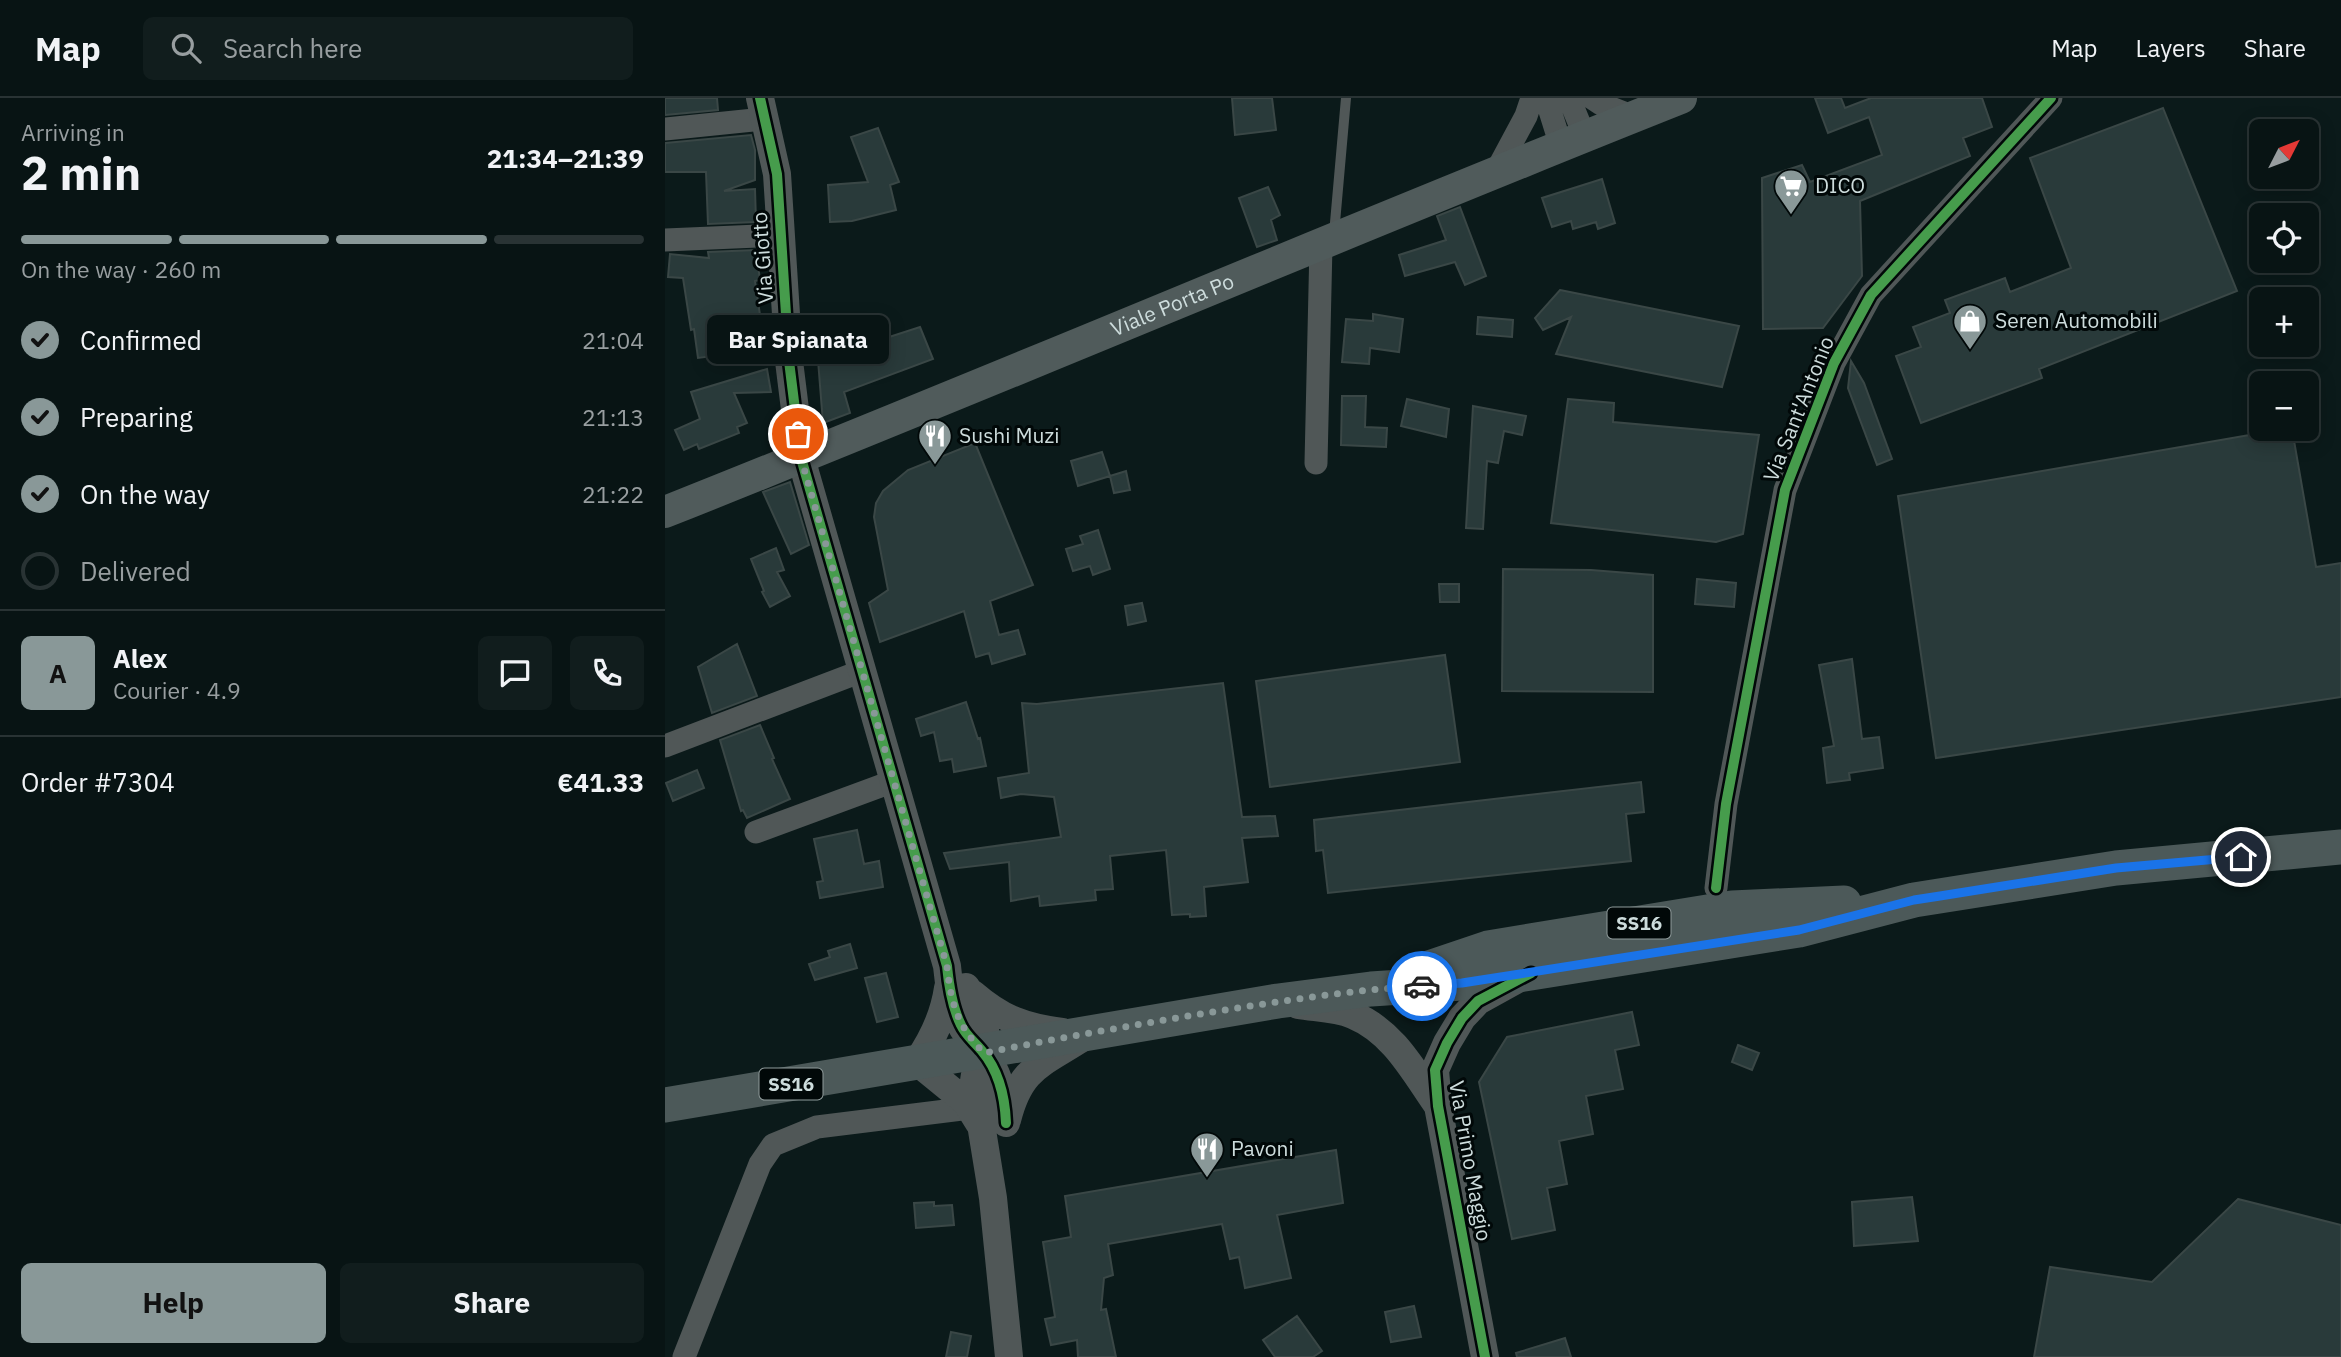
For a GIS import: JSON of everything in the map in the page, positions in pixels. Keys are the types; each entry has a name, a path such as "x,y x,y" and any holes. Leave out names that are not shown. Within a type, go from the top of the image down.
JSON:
{"main road":[{"name":"Viale Porta Po","path":"665,512 1681,98"},
{"name":"SS16","path":"665,1105 1278,1001 1371,989 1462,983 1799,930 1914,900 2116,868 2341,847"},
{"name":"SS16","path":"1371,989 1469,953 1732,908 1914,900"}],"street":[{"path":"1496,172 1526,116 1532,98"},
{"path":"1545,98 1573,141"},
{"path":"1569,98 1573,141"},
{"path":"1592,98 1634,117"},
{"name":"Via Sant'Antonio","path":"1716,888 1726,804 1785,490 1834,363 1871,295 2051,98"},
{"path":"665,129 762,108"},
{"name":"Via Giotto","path":"762,108 777,174 789,360 801,458 954,980 955,1012 963,1028 984,1053"},
{"path":"665,240 781,235"},
{"path":"1315,463 1328,243"},
{"path":"665,746 862,671"},
{"path":"756,832 894,781"},
{"name":"Via Primo Maggio","path":"1484,1356 1438,1106 1435,1070 1447,1042 1462,1018 1478,1001 1531,973"},
{"path":"995,1129 954,1091 917,1062 932,1041 954,980 993,1010 1021,1024 1033,1028 1086,1033"},
{"name":"Via Primo Maggio","path":"1278,1001 1352,1014 1374,1027 1399,1048 1438,1106"},
{"path":"995,1129 1024,1077 1086,1033"},
{"path":"984,1053 976,1066 974,1081 995,1129 993,1198 1009,1357"},
{"path":"684,1357 760,1164 773,1145 817,1126 970,1108"}],"lane":[{"path":"1328,243 1346,98"}],"building":[{"path":"665,98 717,98 718,110 665,115"},
{"path":"1232,98 1272,98 1276,130 1235,135"},
{"path":"1815,98 1841,98 1845,108 1871,98 1982,98 1992,127 1963,138 1970,156 1860,201 1862,276 1823,328 1763,329 1762,178 1802,165 1810,182 1882,155 1869,117 1828,133"},
{"path":"2163,108 2237,291 2039,369 2042,378 1921,423 1896,356 1921,347 1913,327 1950,313 1945,300 2005,278 2010,292 2071,268 2030,158"},
{"path":"878,128 899,182 890,185 896,210 852,221 830,222 828,185 868,182 851,137"},
{"path":"751,135 755,150 755,180 724,191 755,189 756,222 708,224 706,172 665,172 665,143"},
{"path":"1602,179 1615,223 1598,229 1596,222 1573,229 1571,221 1552,227 1542,198"},
{"path":"1268,187 1280,215 1271,220 1277,240 1257,247 1239,198"},
{"path":"1460,207 1486,276 1465,285 1455,262 1405,276 1399,255 1446,240 1437,216"},
{"path":"756,250 760,280 755,281 765,349 698,358 683,278 668,277 670,254 709,258 708,252"},
{"path":"1560,290 1739,326 1722,387 1556,354 1571,317 1543,330 1535,318"},
{"path":"1373,314 1403,319 1399,352 1370,348 1369,364 1342,362 1346,319 1373,321"},
{"path":"1478,317 1513,320 1512,337 1477,334"},
{"path":"920,327 933,359 844,392 850,413 823,423 818,360"},
{"path":"1851,361 1864,383 1892,459 1877,465 1848,388"},
{"path":"767,369 771,392 734,393 747,423 737,427 739,433 699,449 697,444 684,450 675,430 700,419 691,392"},
{"path":"1342,396 1366,396 1365,427 1387,428 1386,447 1341,445"},
{"path":"1407,399 1449,409 1446,437 1401,426"},
{"path":"1568,399 1614,403 1613,422 1759,435 1743,534 1716,542 1551,523"},
{"path":"1473,406 1526,416 1522,435 1504,431 1498,463 1487,461 1483,529 1466,528"},
{"path":"2249,435 2249,441 2294,441 2316,567 2341,563 2341,697 1936,758 1898,496"},
{"path":"975,443 1033,585 990,601 999,635 1018,630 1025,654 992,664 989,653 976,657 964,611 880,642 869,603 888,590 874,517 876,503 883,491 908,470"},
{"path":"1102,452 1110,476 1078,486 1071,461"},
{"path":"1126,471 1130,490 1114,493 1110,476"},
{"path":"790,482 809,545 791,554 763,492"},
{"path":"1098,530 1110,569 1093,575 1090,566 1073,571 1066,549 1083,544 1080,536"},
{"path":"776,548 784,570 777,572 790,596 770,607 751,559"},
{"path":"1503,569 1591,570 1653,575 1653,692 1502,691"},
{"path":"1697,579 1736,583 1734,607 1695,604"},
{"path":"1439,584 1459,584 1459,602 1440,602"},
{"path":"1142,603 1146,621 1128,625 1125,606"},
{"path":"737,644 757,696 712,713 698,667"},
{"path":"1445,655 1460,762 1270,787 1256,681"},
{"path":"1852,659 1862,739 1879,737 1883,768 1849,773 1850,780 1827,783 1823,748 1834,746 1819,665"},
{"path":"1223,683 1242,817 1275,816 1278,836 1242,838 1248,882 1204,887 1206,916 1172,915 1166,850 1110,856 1113,889 1095,890 1096,900 1040,906 1039,896 1011,901 1009,862 950,869 944,853 1061,837 1054,797 1021,794 1001,798 998,778 1029,773 1022,703 1037,704"},
{"path":"966,702 978,739 980,738 986,766 954,772 952,759 940,761 934,732 921,736 916,719"},
{"path":"760,725 790,799 747,818 743,810 741,811 720,740"},
{"path":"697,770 704,788 673,801 666,783"},
{"path":"1641,782 1644,812 1626,814 1631,861 1328,893 1323,850 1316,851 1314,820"},
{"path":"857,830 864,864 879,861 883,887 820,898 817,882 823,881 814,839"},
{"path":"850,944 857,968 815,980 809,964 830,957 828,951"},
{"path":"886,973 898,1017 877,1022 865,978"},
{"path":"1632,1012 1639,1045 1615,1050 1623,1089 1586,1096 1593,1134 1559,1141 1567,1184 1547,1188 1555,1230 1512,1239 1479,1082 1507,1037"},
{"path":"1738,1045 1759,1053 1752,1070 1732,1062"},
{"path":"1336,1150 1343,1203 1277,1215 1291,1278 1245,1288 1239,1257 1230,1259 1222,1224 1108,1244 1113,1275 1104,1278 1101,1310 1106,1309 1116,1357 1078,1357 1077,1340 1051,1345 1045,1319 1055,1317 1043,1242 1071,1237 1065,1196"},
{"path":"1912,1197 1918,1241 1854,1246 1852,1202"},
{"path":"2238,1199 2341,1225 2341,1357 2034,1357 2050,1267 2152,1282"},
{"path":"934,1202 934,1206 952,1205 954,1225 916,1228 914,1203"},
{"path":"1414,1306 1421,1337 1391,1342 1385,1312"},
{"path":"1297,1316 1322,1351 1313,1357 1275,1357 1263,1340"},
{"path":"951,1332 971,1336 967,1357 946,1357"},
{"path":"1565,1338 1571,1357 1517,1357 1516,1353"}],"cycle path":[{"path":"760,98 777,174 789,361 801,458 947,966 955,1011 963,1029 988,1059 997,1076 1006,1123"},
{"path":"1716,888 1726,804 1785,490 1834,363 1871,295 2051,98"},
{"path":"1485,1357 1438,1106 1435,1070 1462,1018 1478,1001 1531,973"}],"way so far":[{"path":"798,434 801,458 947,966 955,1012 970,1038 984,1053 1278,1001 1371,989 1422,986"}],"place":[{"name":"DICO","path":"1791,216"},
{"name":"Seren Automobili","path":"1970,351"},
{"name":"Bar Spianata","path":"798,434"},
{"name":"Sushi Muzi","path":"935,466"},
{"name":"Pavoni","path":"1207,1179"}],"route":[{"path":"1422,986 1462,983 1799,930 1914,900 2116,868 2241,857"}]}
